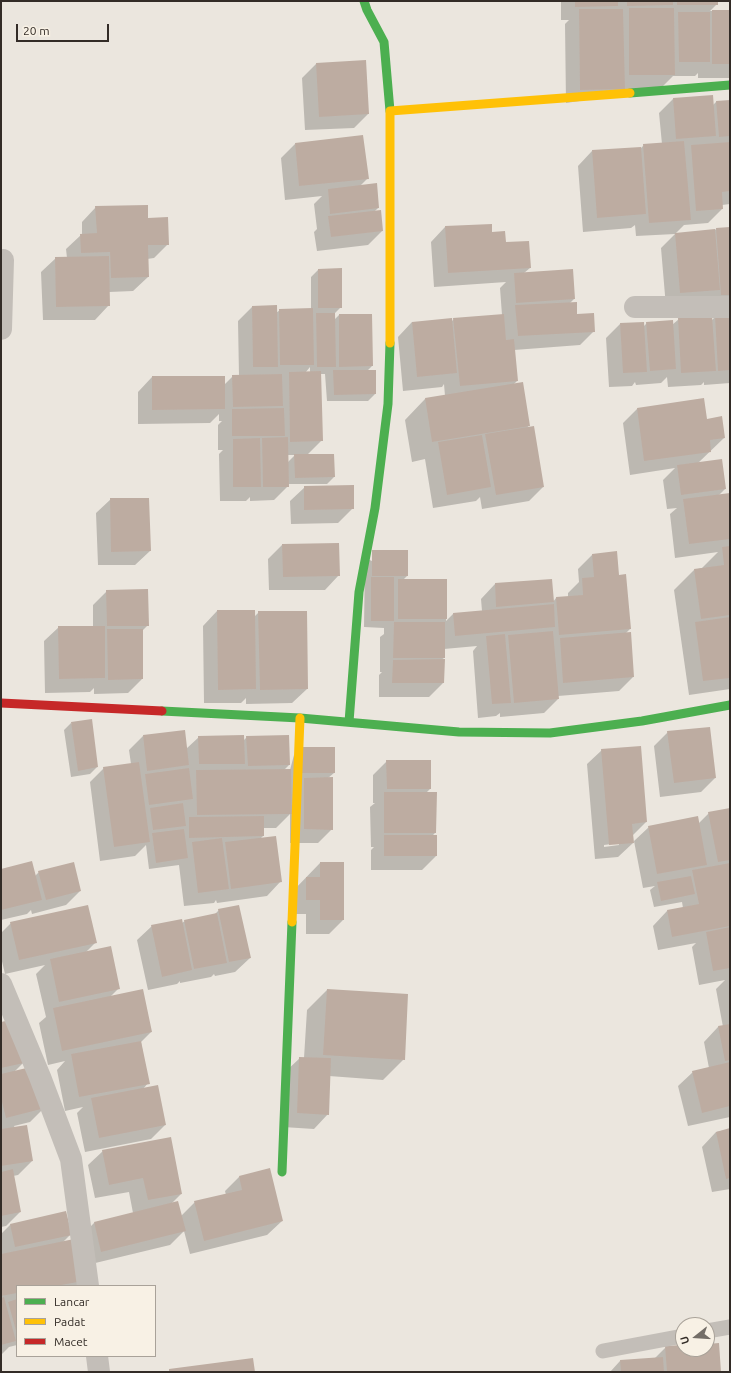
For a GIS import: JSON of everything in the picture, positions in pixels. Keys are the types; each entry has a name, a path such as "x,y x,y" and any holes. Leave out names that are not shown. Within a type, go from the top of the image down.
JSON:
{"street":[{"path":"349,722 359,592 375,508 388,404 391,324 390,111 384,42 367,10 364,1"},
{"path":"390,111 730,85"},
{"path":"1,329 3,260"},
{"path":"636,307 730,307"},
{"path":"1,703 300,718 459,732 550,733 642,721 730,705"},
{"path":"282,1172 300,718"},
{"path":"1,984 40,1077 71,1159 88,1285"},
{"path":"98,1357 99,1372"}],"lane":[{"path":"715,1329 730,1326"},
{"path":"603,1351 675,1338"}],"building":[{"path":"575,1 618,1 618,6 575,7"},
{"path":"627,1 673,1 673,5 627,6"},
{"path":"677,1 718,1 718,5 677,5"},
{"path":"629,8 674,8 675,75 629,75"},
{"path":"579,9 623,9 625,89 580,90"},
{"path":"712,10 730,10 730,64 712,64"},
{"path":"678,12 710,12 710,62 679,62"},
{"path":"366,60 369,114 319,117 316,63"},
{"path":"713,95 716,136 676,139 673,98"},
{"path":"730,100 730,136 719,137 716,101"},
{"path":"363,135 369,179 299,186 295,143"},
{"path":"684,141 691,220 649,223 643,144"},
{"path":"730,142 730,191 722,192 723,209 696,211 691,145"},
{"path":"641,147 646,214 597,218 592,150"},
{"path":"377,183 379,208 330,214 328,189"},
{"path":"148,205 148,218 168,217 169,245 148,245 149,277 111,278 110,252 81,253 80,234 97,233 95,206"},
{"path":"381,210 383,231 331,237 328,216"},
{"path":"492,224 492,232 505,231 506,242 529,241 531,268 448,273 445,226"},
{"path":"730,227 730,295 721,295 716,228"},
{"path":"715,229 720,290 680,293 675,233"},
{"path":"109,256 110,306 56,307 55,257"},
{"path":"342,268 342,308 318,308 318,269"},
{"path":"573,269 575,299 516,303 514,273"},
{"path":"577,302 577,314 594,313 595,332 518,336 515,305"},
{"path":"277,305 278,367 253,367 252,306"},
{"path":"313,308 314,365 280,365 279,309"},
{"path":"316,313 335,313 336,367 317,367"},
{"path":"339,314 372,314 373,366 339,367"},
{"path":"504,314 506,340 514,339 518,381 460,386 453,318"},
{"path":"730,315 730,370 718,371 715,316"},
{"path":"712,316 716,371 681,373 678,318"},
{"path":"452,318 457,373 417,377 412,322"},
{"path":"673,320 676,369 650,371 646,322"},
{"path":"644,322 647,372 623,373 620,323"},
{"path":"333,370 376,370 376,394 334,395"},
{"path":"321,371 323,441 290,442 289,372"},
{"path":"282,374 283,406 233,407 232,375"},
{"path":"152,376 225,376 225,409 152,410"},
{"path":"523,382 530,426 432,442 425,398"},
{"path":"704,398 707,419 722,416 725,438 710,440 711,452 644,461 637,408"},
{"path":"284,408 285,436 232,436 232,409"},
{"path":"534,426 544,487 496,495 485,434"},
{"path":"482,435 491,487 447,495 438,442"},
{"path":"288,437 289,487 263,487 262,438"},
{"path":"260,438 261,487 233,487 233,439"},
{"path":"294,454 334,454 335,477 295,478"},
{"path":"722,459 726,489 681,495 677,465"},
{"path":"354,485 354,509 304,510 304,486"},
{"path":"730,493 730,539 689,544 683,499"},
{"path":"110,498 149,498 151,551 111,552"},
{"path":"339,543 340,576 283,577 282,544"},
{"path":"730,546 730,615 701,619 694,569 724,565 722,547"},
{"path":"372,550 408,550 408,576 372,576"},
{"path":"617,551 619,575 626,574 631,629 559,635 556,597 583,595 582,578 594,577 592,554"},
{"path":"371,577 394,577 394,621 371,621"},
{"path":"398,579 447,579 447,619 398,619"},
{"path":"552,579 554,602 496,607 495,583"},
{"path":"148,589 149,626 107,626 106,590"},
{"path":"554,604 555,627 455,636 453,613"},
{"path":"217,610 255,610 256,689 218,690"},
{"path":"258,611 307,611 308,689 260,690"},
{"path":"730,617 730,678 703,681 695,622"},
{"path":"394,622 445,622 445,658 393,658"},
{"path":"58,626 105,626 105,678 59,679"},
{"path":"107,629 143,629 143,679 108,680"},
{"path":"553,631 559,699 514,703 508,635"},
{"path":"631,632 634,677 563,683 560,638"},
{"path":"505,634 511,703 492,704 486,636"},
{"path":"445,659 444,683 392,683 393,660"},
{"path":"92,719 98,767 78,771 71,722"},
{"path":"710,727 716,778 674,783 667,731"},
{"path":"185,730 189,765 147,771 143,735"},
{"path":"244,735 245,764 199,764 198,736"},
{"path":"289,735 290,765 248,766 246,736"},
{"path":"641,746 647,822 632,824 634,843 609,845 601,749"},
{"path":"301,747 335,747 335,773 301,773"},
{"path":"386,760 431,760 431,789 387,789"},
{"path":"139,762 150,842 114,847 103,767"},
{"path":"189,768 193,799 149,805 145,774"},
{"path":"291,769 292,814 197,815 196,770"},
{"path":"333,777 333,830 304,829 304,778"},
{"path":"384,792 437,792 436,833 384,833"},
{"path":"183,803 186,826 153,830 150,808"},
{"path":"730,808 730,860 718,862 708,812"},
{"path":"264,816 264,836 189,838 189,817"},
{"path":"698,816 707,865 657,874 648,826"},
{"path":"184,829 188,858 156,863 152,833"},
{"path":"384,835 437,835 437,856 384,856"},
{"path":"276,836 282,882 231,889 225,842"},
{"path":"222,838 229,889 198,893 192,842"},
{"path":"32,861 42,900 1,910 1,869"},
{"path":"74,862 81,891 46,900 38,871"},
{"path":"320,862 344,862 344,920 320,920 320,900 306,900 306,877 320,877"},
{"path":"730,863 730,926 672,937 667,910 699,904 692,870"},
{"path":"691,876 695,894 661,901 657,882"},
{"path":"88,905 97,943 19,960 10,922"},
{"path":"239,905 251,958 229,962 218,909"},
{"path":"217,913 227,963 194,969 184,920"},
{"path":"182,919 192,970 162,977 151,925"},
{"path":"730,927 730,968 713,971 706,932"},
{"path":"111,946 120,989 59,1002 50,959"},
{"path":"143,989 152,1032 62,1051 53,1008"},
{"path":"327,989 408,994 405,1060 323,1055"},
{"path":"15,1019 24,1063 1,1068 1,1022"},
{"path":"730,1024 730,1060 725,1061 718,1026"},
{"path":"141,1041 150,1084 79,1097 71,1054"},
{"path":"299,1057 331,1058 329,1115 297,1113"},
{"path":"730,1062 730,1106 702,1113 692,1071"},
{"path":"35,1066 45,1108 6,1118 1,1098 1,1074"},
{"path":"158,1085 166,1125 99,1138 91,1098"},
{"path":"27,1125 33,1161 1,1166 1,1129"},
{"path":"730,1128 730,1178 726,1179 716,1132"},
{"path":"171,1137 182,1194 148,1200 143,1178 109,1185 102,1150"},
{"path":"270,1168 283,1221 204,1241 194,1201 242,1190 239,1176"},
{"path":"13,1169 21,1212 1,1216 1,1172"},
{"path":"178,1201 186,1231 101,1252 94,1222"},
{"path":"66,1211 72,1235 15,1247 10,1224"},
{"path":"74,1239 83,1281 61,1285 16,1285 16,1293 1,1296 1,1254"},
{"path":"4,1297 16,1341 1,1345 1,1298"},
{"path":"16,1299 16,1330 8,1302"},
{"path":"715,1343 719,1343 721,1372 667,1372 665,1346 675,1345 675,1357 715,1357"},
{"path":"663,1357 664,1372 621,1372 620,1360"},
{"path":"253,1358 255,1372 169,1372 169,1369"}],"traffic: fast":[{"path":"364,1 367,10 384,42 390,111"},
{"path":"630,93 730,85"},
{"path":"349,722 359,592 375,508 388,404 390,343"},
{"path":"162,711 300,718 459,732 550,733 642,721 730,705"},
{"path":"282,1172 292,922"}],"traffic: slow":[{"path":"390,111 630,93"},
{"path":"390,111 390,343"},
{"path":"292,922 300,718"}],"traffic: jam":[{"path":"1,703 162,711"}]}
